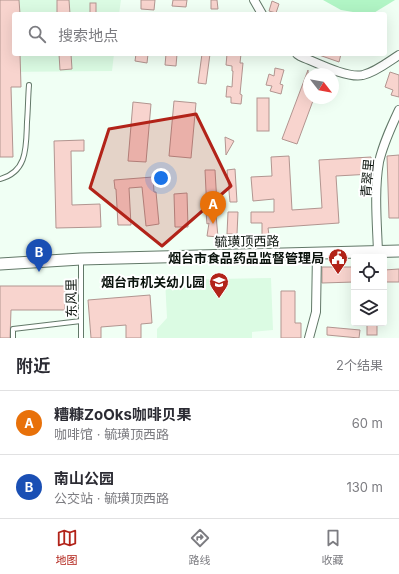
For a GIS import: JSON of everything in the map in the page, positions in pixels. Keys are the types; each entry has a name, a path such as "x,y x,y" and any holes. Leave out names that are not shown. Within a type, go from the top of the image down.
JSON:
{"main road":[{"name":"毓璜顶西路","path":"0,264 80,259 399,251"}],"street":[{"path":"254,0 261,12"},
{"path":"300,56 338,71 353,76 359,76 371,73 399,55"},
{"name":"青翠里","path":"378,252 377,181 385,144 399,110"},
{"path":"309,338 316,312 317,253"}],"lane":[{"path":"0,179 8,177 20,166 26,152 28,85"},
{"name":"东风里","path":"80,259 81,338"},
{"path":"13,338 13,328 81,320"}],"highlighted area":[{"path":"196,114 231,186 162,246 90,188 109,129"}],"shaded area":[{"path":"0,0 121,0 119,12 12,12 12,56 114,56 112,71 0,72"},
{"name":"烟台市机关幼儿园","path":"271,278 273,330 252,332 252,338 157,338 157,329 167,318 165,280"}],"green space":[{"path":"323,0 395,0 375,12 353,12 341,10"}],"building":[{"path":"0,0 19,0 20,12 12,12 12,56 20,56 21,87 11,87 13,157 0,157"},
{"path":"57,0 69,0 70,12 57,12"},
{"path":"141,0 155,0 154,10 141,9"},
{"path":"173,0 187,0 186,7 172,6"},
{"path":"211,0 217,0 218,9 211,9"},
{"path":"272,1 279,4 276,12 269,11"},
{"path":"90,3 96,3 96,12 90,12"},
{"path":"59,56 71,56 72,69 60,70"},
{"path":"136,56 148,56 147,63 135,61"},
{"path":"166,56 177,56 176,66 165,65"},
{"path":"202,56 210,56 206,84 198,83"},
{"path":"227,56 241,56 240,63 243,63 240,94 242,95 241,104 231,103 231,97 226,97 227,86 232,87 233,71 232,66 226,65"},
{"path":"322,56 340,56 339,62"},
{"path":"275,68 284,70 280,84 283,85 281,94 270,91 272,86 266,85 269,74 274,76"},
{"path":"390,72 399,75 399,97 391,95 393,90 385,87"},
{"path":"303,83 303,104 312,104 297,144 282,139"},
{"path":"257,98 269,98 269,131 257,131"},
{"path":"174,101 196,103 191,158 169,156"},
{"path":"133,102 151,104 146,162 128,161"},
{"path":"225,137 234,141 226,155"},
{"path":"84,140 84,151 71,151 72,205 100,204 101,227 56,228 54,141"},
{"path":"399,155 399,218 389,218 387,156"},
{"path":"289,156 292,210 322,208 319,160 371,157 372,174 336,176 339,223 268,228 269,235 262,235 262,223 251,223 251,212 274,212 274,199 253,201 251,177 272,176 271,157"},
{"path":"235,169 237,202 230,202 227,170"},
{"path":"205,170 215,170 217,204 215,204 218,237 207,236 209,223 207,224"},
{"path":"153,177 159,224 146,226 142,187 129,188 131,225 118,225 114,180"},
{"path":"187,193 188,227 175,227 174,194"},
{"path":"228,212 238,212 237,234 227,234"},
{"name":"烟台市食品药品监督管理局","path":"322,267 351,267 351,282 322,283"},
{"path":"399,269 399,282 387,282 387,270"},
{"path":"0,286 65,286 65,310 11,310 10,338 0,338"},
{"path":"281,291 295,291 295,323 301,323 301,338 281,338"},
{"path":"150,295 152,323 141,324 141,338 126,338 126,325 101,327 101,338 91,338 88,300"},
{"path":"367,326 377,326 377,335 367,335"},
{"path":"327,327 360,330 359,338 327,335"}],"place":[{"name":"糟糠ZoOks咖啡贝果","path":"213,224"},
{"name":"南山公园","path":"39,272"},
{"name":"烟台市食品药品监督管理局","path":"338,275"},
{"name":"烟台市机关幼儿园","path":"219,299"}]}
